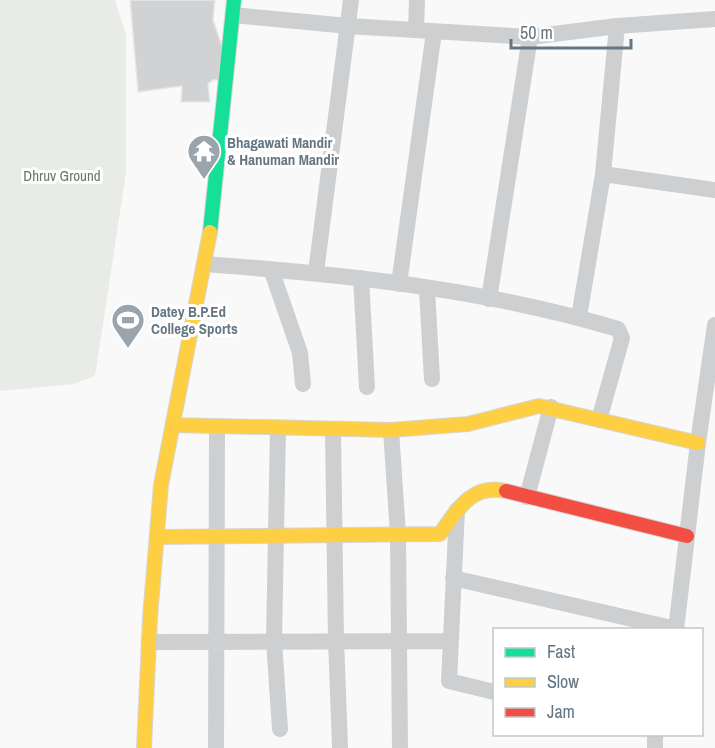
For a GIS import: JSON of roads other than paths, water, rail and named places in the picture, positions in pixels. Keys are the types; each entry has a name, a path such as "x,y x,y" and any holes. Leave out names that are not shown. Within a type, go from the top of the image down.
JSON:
{"street":[{"path":"316,272 351,0"},
{"path":"416,30 417,0"},
{"path":"144,748 149,642 161,485 211,225 233,8 348,26 530,37 617,26 715,19"},
{"path":"579,317 603,174 617,26"},
{"path":"399,284 434,32"},
{"path":"489,299 530,37"},
{"path":"603,174 715,190"},
{"path":"204,264 271,268 362,278 489,299 579,317 618,329 621,332 599,420"},
{"path":"271,268 300,354 303,384"},
{"path":"362,278 367,387"},
{"path":"427,289 432,379"},
{"path":"676,628 698,443 714,334"},
{"path":"173,425 391,430 468,424 529,407 551,407 698,443"},
{"path":"528,497 551,407"},
{"path":"216,748 214,642 217,427"},
{"path":"278,429 274,641 280,729"},
{"path":"333,430 340,748"},
{"path":"391,430 398,534 400,748"},
{"path":"157,537 440,534 474,491 484,489 528,497 687,536"},
{"path":"457,510 449,681 493,692"},
{"path":"453,578 672,628"},
{"path":"149,642 450,641"}],"place":[{"name":"Bhagawati Mandir & Hanuman Mandir","path":"204,180"},
{"name":"Datey B.P.Ed College Sports","path":"128,349"}],"park label":[{"name":"Dhruv Ground","path":"62,175"}]}
